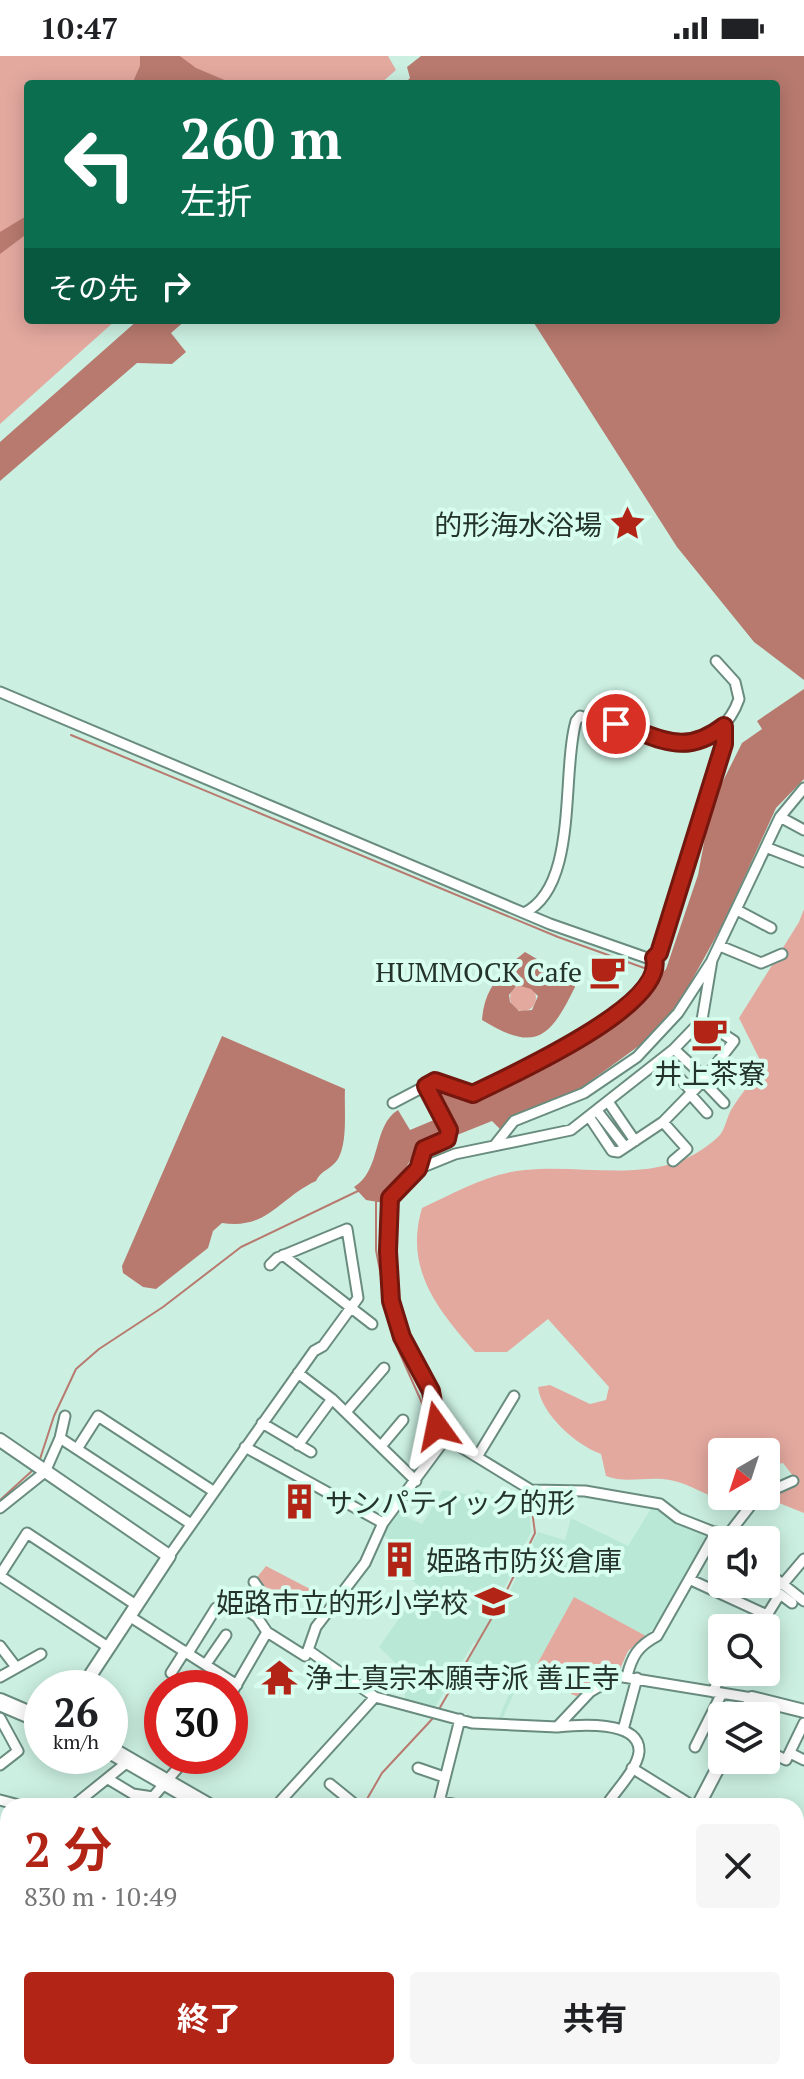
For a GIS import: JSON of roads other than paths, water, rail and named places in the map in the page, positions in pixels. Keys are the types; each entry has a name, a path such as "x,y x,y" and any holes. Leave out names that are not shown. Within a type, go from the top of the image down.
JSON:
{"highway":[{"path":"0,1702 24,1712"},
{"path":"130,1760 195,1798"}],"street":[{"path":"524,913 540,905 557,876 573,730 580,716 684,746 710,737 724,726 739,699 735,682 716,661"},
{"path":"0,692 524,913 623,950 654,958"},
{"path":"654,958 659,953 724,744 724,726"},
{"path":"494,1146 514,1121 584,1093 613,1074 661,1034 712,960 768,848 780,817 804,788"},
{"path":"780,817 804,830"},
{"path":"768,848 804,862"},
{"path":"737,910 771,928"},
{"path":"720,946 761,963 782,954"},
{"path":"393,1103 435,1081 473,1094 604,1024 650,980 656,965 654,958"},
{"path":"708,1529 678,1518 660,1504 634,1498 585,1491 531,1490 477,1457 442,1442 431,1391 402,1337 391,1301 388,1251 390,1198 418,1169 455,1154 571,1130 594,1115 663,1059 702,1020 712,960"},
{"path":"594,1115 612,1151 625,1147 663,1122 704,1079 734,1041 702,1020"},
{"path":"661,1034 724,1103"},
{"path":"663,1059 707,1113"},
{"path":"613,1074 624,1090"},
{"path":"418,1169 424,1149 447,1139 449,1130 426,1086"},
{"path":"609,1103 635,1141"},
{"path":"663,1122 687,1149 673,1161"},
{"path":"93,1670 213,1491 314,1351 323,1346 358,1298 347,1229 283,1255 270,1265"},
{"path":"283,1255 372,1324"},
{"path":"346,1412 384,1368"},
{"path":"298,1373 332,1399 416,1481"},
{"path":"477,1457 514,1396"},
{"path":"298,1445 332,1399"},
{"path":"0,1508 39,1468 60,1438 65,1416"},
{"path":"77,1449 98,1416 213,1491"},
{"path":"382,1445 403,1420"},
{"path":"262,1423 311,1452"},
{"path":"60,1438 191,1524"},
{"path":"0,1440 169,1556"},
{"path":"232,1600 257,1617 267,1632 305,1656 316,1627 365,1563 383,1523 442,1442"},
{"path":"245,1447 383,1523"},
{"path":"780,1487 793,1481"},
{"path":"734,1526 747,1510"},
{"path":"108,1647 0,1575 27,1533 186,1652 215,1670"},
{"path":"623,1730 632,1677 632,1657 657,1636 691,1580 708,1559"},
{"path":"804,1559 782,1585 804,1601"},
{"path":"691,1580 767,1615 780,1594 792,1603"},
{"path":"245,1610 259,1589 254,1582"},
{"path":"173,1670 216,1608"},
{"path":"245,1670 267,1632"},
{"path":"206,1664 226,1635"},
{"path":"0,1646 16,1667"},
{"path":"308,1650 375,1697 460,1719 536,1729 586,1724 623,1730 637,1745 639,1753 611,1798"},
{"path":"0,1677 41,1654"},
{"path":"557,1727 600,1684 617,1676 752,1698 804,1711"},
{"path":"695,1747 719,1686"},
{"path":"283,1798 375,1697"},
{"path":"750,1702 752,1698"},
{"path":"0,1718 18,1751 0,1765"},
{"path":"440,1798 460,1719"},
{"path":"780,1757 786,1760 804,1723"},
{"path":"790,1753 804,1760"},
{"path":"83,1798 130,1760"},
{"path":"418,1768 444,1777"},
{"path":"632,1768 683,1798"},
{"path":"108,1779 145,1798 153,1797 174,1774"},
{"path":"701,1798 714,1774"},
{"path":"330,1784 347,1798"}],"waterway":[{"path":"71,735 558,937 647,969"},
{"path":"39,1462 54,1416 76,1369 99,1349 163,1307 241,1247 360,1190"},
{"path":"376,1202 376,1250 393,1338 438,1439"},
{"path":"447,1445 500,1476"},
{"path":"0,1500 33,1470"},
{"path":"438,1711 501,1602 535,1533 530,1495 516,1486"},
{"path":"368,1798 382,1773 435,1716"}],"place":[{"name":"的形海水浴場","path":"628,524"},
{"name":"HUMMOCK Cafe","path":"608,971"},
{"name":"井上茶寮","path":"710,1033"},
{"name":"サンパティック的形","path":"299,1502"},
{"name":"姫路市防災倉庫","path":"400,1560"},
{"name":"姫路市立的形小学校","path":"494,1602"},
{"name":"浄土真宗本願寺派 善正寺","path":"279,1677"}]}
